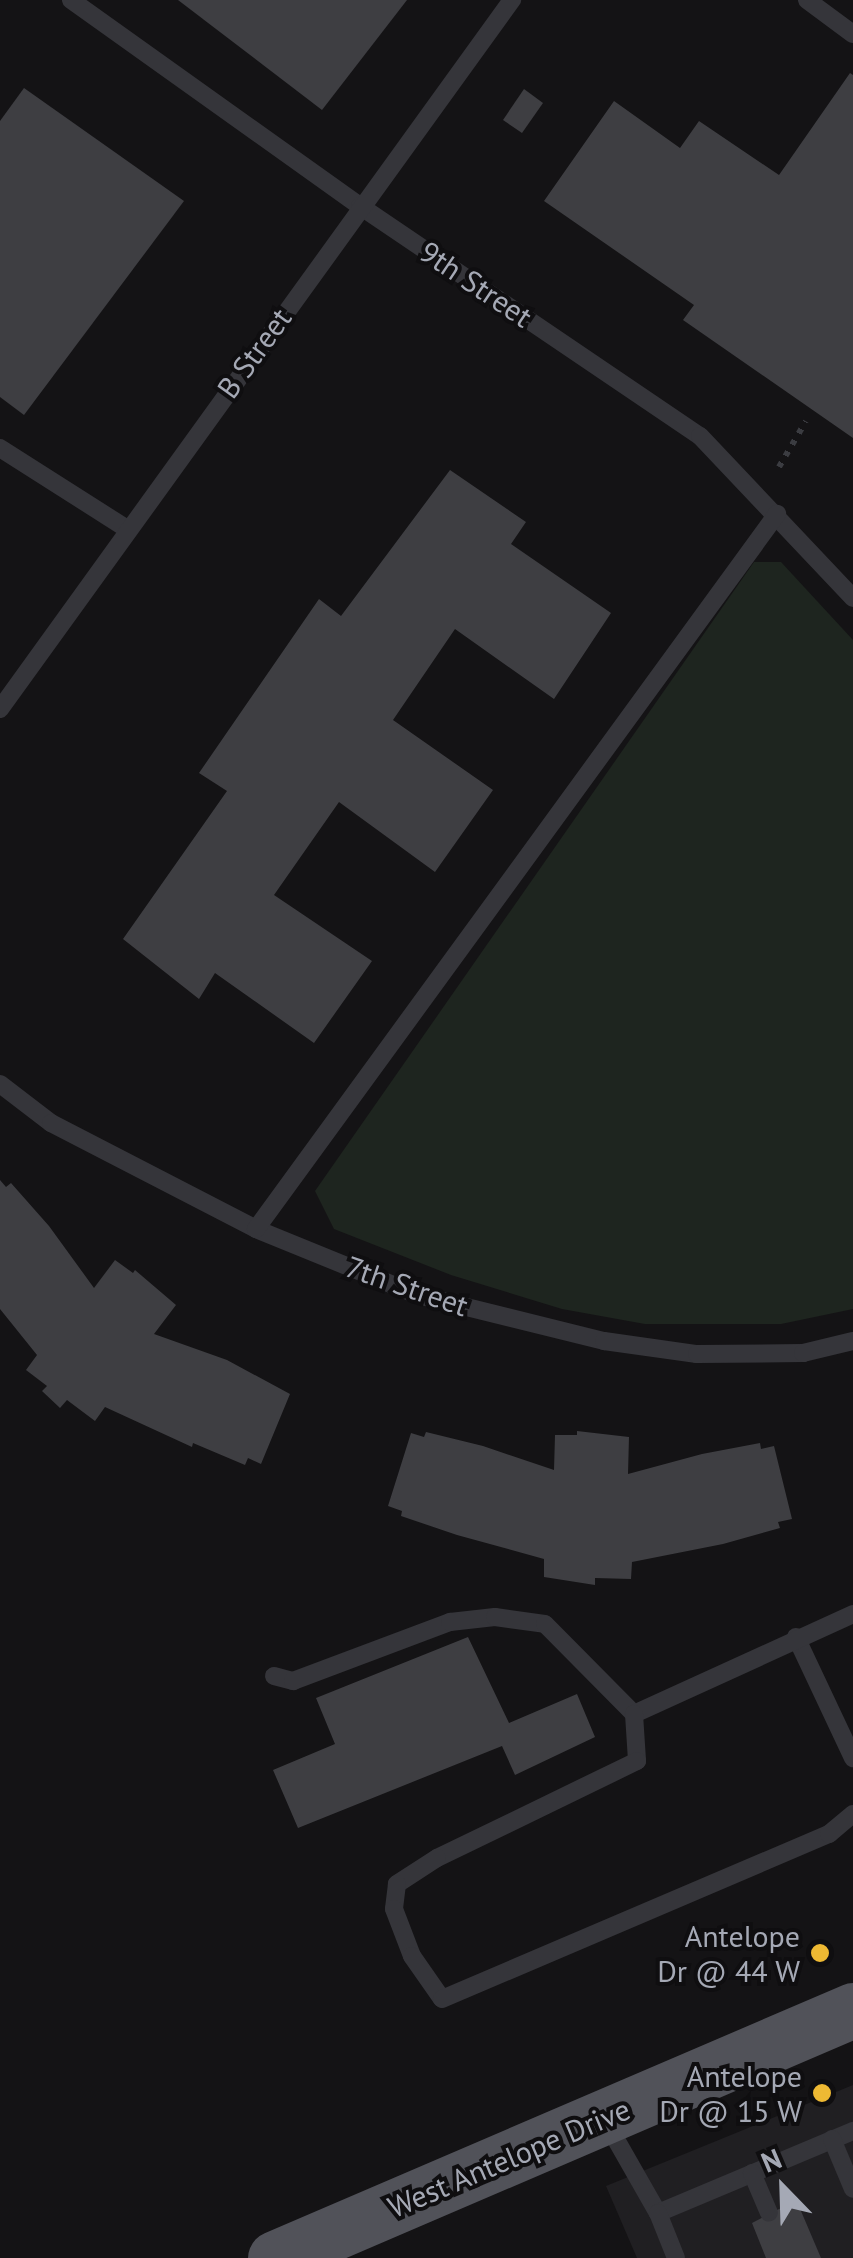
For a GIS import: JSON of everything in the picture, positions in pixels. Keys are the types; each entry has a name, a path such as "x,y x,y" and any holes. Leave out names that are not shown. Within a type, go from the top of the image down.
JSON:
{"main road":[{"name":"West Antelope Drive","path":"276,2258 837,2022"}],"lane":[{"name":"9th Street","path":"71,0 360,206 700,436 853,598"},
{"name":"B Street","path":"0,710 512,0"},
{"path":"807,0 853,34"},
{"path":"0,448 127,530"},
{"path":"256,1230 777,514"},
{"name":"7th Street","path":"0,1084 51,1123 256,1230 418,1295 604,1342 697,1354 803,1353 853,1340"},
{"path":"634,1714 853,1614"},
{"path":"274,1676 293,1681 450,1622 495,1617 545,1624 634,1714 636,1761 436,1858 397,1884 394,1909 412,1956 442,1999 830,1834 853,1814"},
{"path":"796,1637 853,1758"},
{"path":"604,2117 658,2213 676,2258"},
{"path":"658,2213 853,2131"},
{"path":"832,2140 853,2188"},
{"path":"752,2173 769,2213"}],"path":[{"path":"779,467 806,421"}],"shaded area":[{"path":"754,562 781,562 853,640 853,1309 781,1324 645,1324 562,1309 451,1275 334,1229 315,1191"},
{"path":"853,2085 853,2258 637,2258 606,2186"}],"building":[{"path":"178,0 407,0 322,110"},
{"path":"850,73 853,438 683,320 694,305 544,201 614,101 680,148 699,121 779,175"},
{"path":"24,88 184,201 24,415 0,397 0,121"},
{"path":"524,89 543,103 522,133 503,120"},
{"path":"450,470 526,522 511,544 611,613 554,699 455,629 393,720 493,790 435,872 339,802 274,895 372,961 314,1043 215,973 199,999 123,939 227,791 199,773 319,599 341,616"},
{"path":"0,1180 6,1187 11,1183 49,1226 94,1288 115,1260 133,1273 135,1270 176,1305 154,1334 227,1360 290,1394 261,1464 248,1458 245,1465 193,1443 192,1447 105,1407 95,1421 67,1400 60,1408 42,1391 47,1386 26,1370 37,1355 0,1309"},
{"path":"577,1431 629,1437 628,1474 702,1454 760,1443 761,1449 774,1446 792,1519 778,1522 780,1528 723,1544 632,1562 631,1579 595,1578 595,1585 544,1577 544,1559 401,1516 402,1511 388,1506 411,1433 424,1437 426,1432 483,1446 554,1470 555,1435 577,1435"},
{"path":"468,1637 509,1723 577,1694 595,1737 515,1775 502,1746 298,1828 273,1770 335,1744 316,1698"},
{"path":"798,2204 821,2258 766,2258 752,2223"}],"place":[{"name":"Antelope Dr @ 44 W","path":"820,1953"},
{"name":"Antelope Dr @ 15 W","path":"822,2093"}]}
